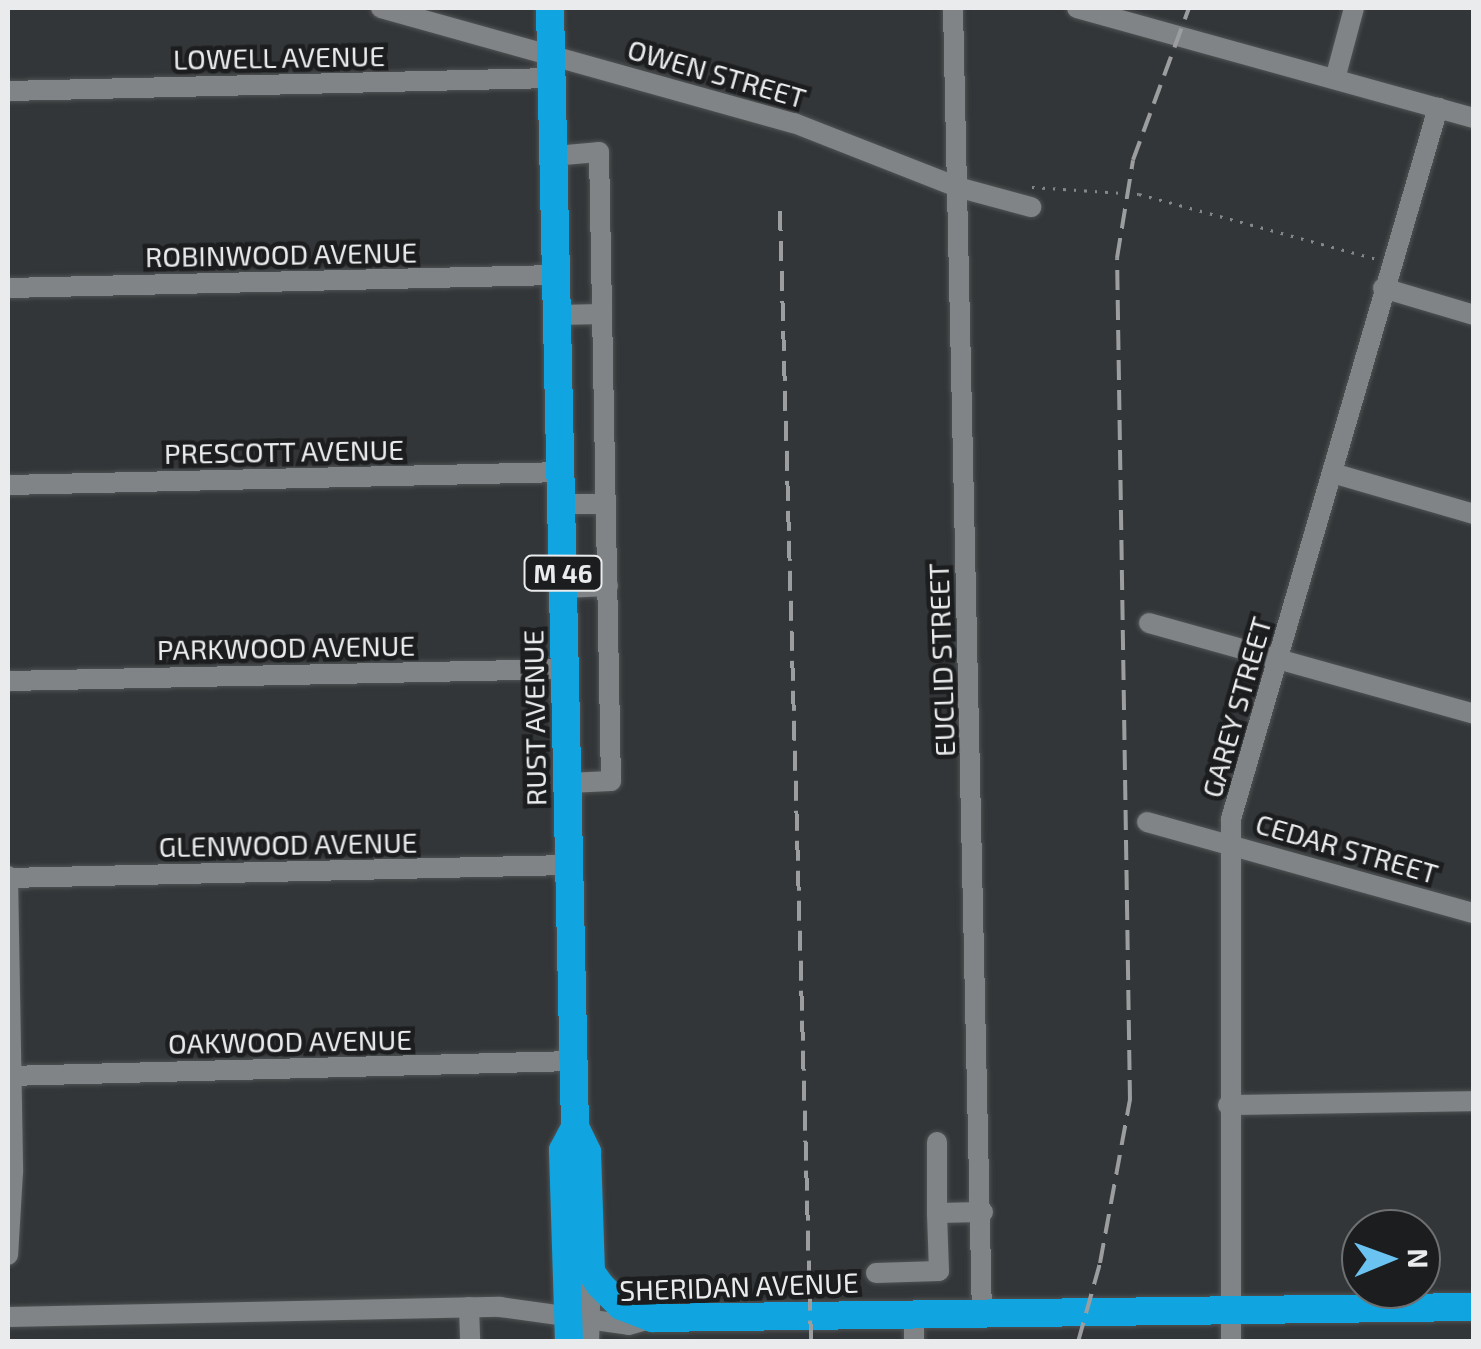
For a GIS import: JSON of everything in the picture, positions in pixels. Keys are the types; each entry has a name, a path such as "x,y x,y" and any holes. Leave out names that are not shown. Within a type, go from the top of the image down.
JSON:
{"highway":[{"name":"RUST AVENUE","path":"550,8 576,1127 588,1152 591,1272"},
{"name":"RUST AVENUE","path":"576,1127 563,1150 579,1330"},
{"path":"591,1272 620,1306 653,1318"},
{"name":"SHERIDAN AVENUE","path":"653,1318 914,1327 982,1311 1474,1307"}],"street":[{"name":"OWEN STREET","path":"382,8 552,67 846,140 956,187 1032,197"},
{"name":"EUCLID STREET","path":"953,8 984,1212 982,1311"},
{"path":"1077,8 1143,16 1335,79 1474,118"},
{"path":"1335,79 1354,8"},
{"name":"LOWELL AVENUE","path":"8,91 552,67"},
{"name":"GAREY STREET","path":"1231,1342 1228,842 1383,288 1438,108"},
{"path":"554,156 599,152 611,781 568,783"},
{"name":"ROBINWOOD AVENUE","path":"8,288 557,274"},
{"path":"1383,288 1474,314"},
{"path":"558,316 602,314"},
{"name":"PRESCOTT AVENUE","path":"8,485 562,472"},
{"path":"1332,473 1474,514"},
{"path":"562,504 606,504"},
{"path":"564,588 608,586"},
{"path":"1149,624 1474,714"},
{"name":"PARKWOOD AVENUE","path":"8,681 566,669"},
{"name":"CEDAR STREET","path":"1147,822 1474,913"},
{"name":"GLENWOOD AVENUE","path":"8,877 570,865"},
{"path":"8,877 8,1255"},
{"name":"OAKWOOD AVENUE","path":"10,1076 574,1061"},
{"path":"1228,1105 1474,1102"},
{"path":"876,1273 939,1271 936,1142"},
{"path":"938,1212 984,1212"},
{"name":"RUST AVENUE","path":"579,1330 591,1272"},
{"path":"469,1308 470,1342"},
{"name":"SHERIDAN AVENUE","path":"8,1317 469,1308 579,1330 629,1325 653,1318"}],"path":[{"path":"1032,197 1139,194 1382,261"}],"railway":[{"path":"1078,1342 1100,1263 1130,1100 1117,258 1133,160 1189,8"},
{"path":"780,211 811,1342"}]}
